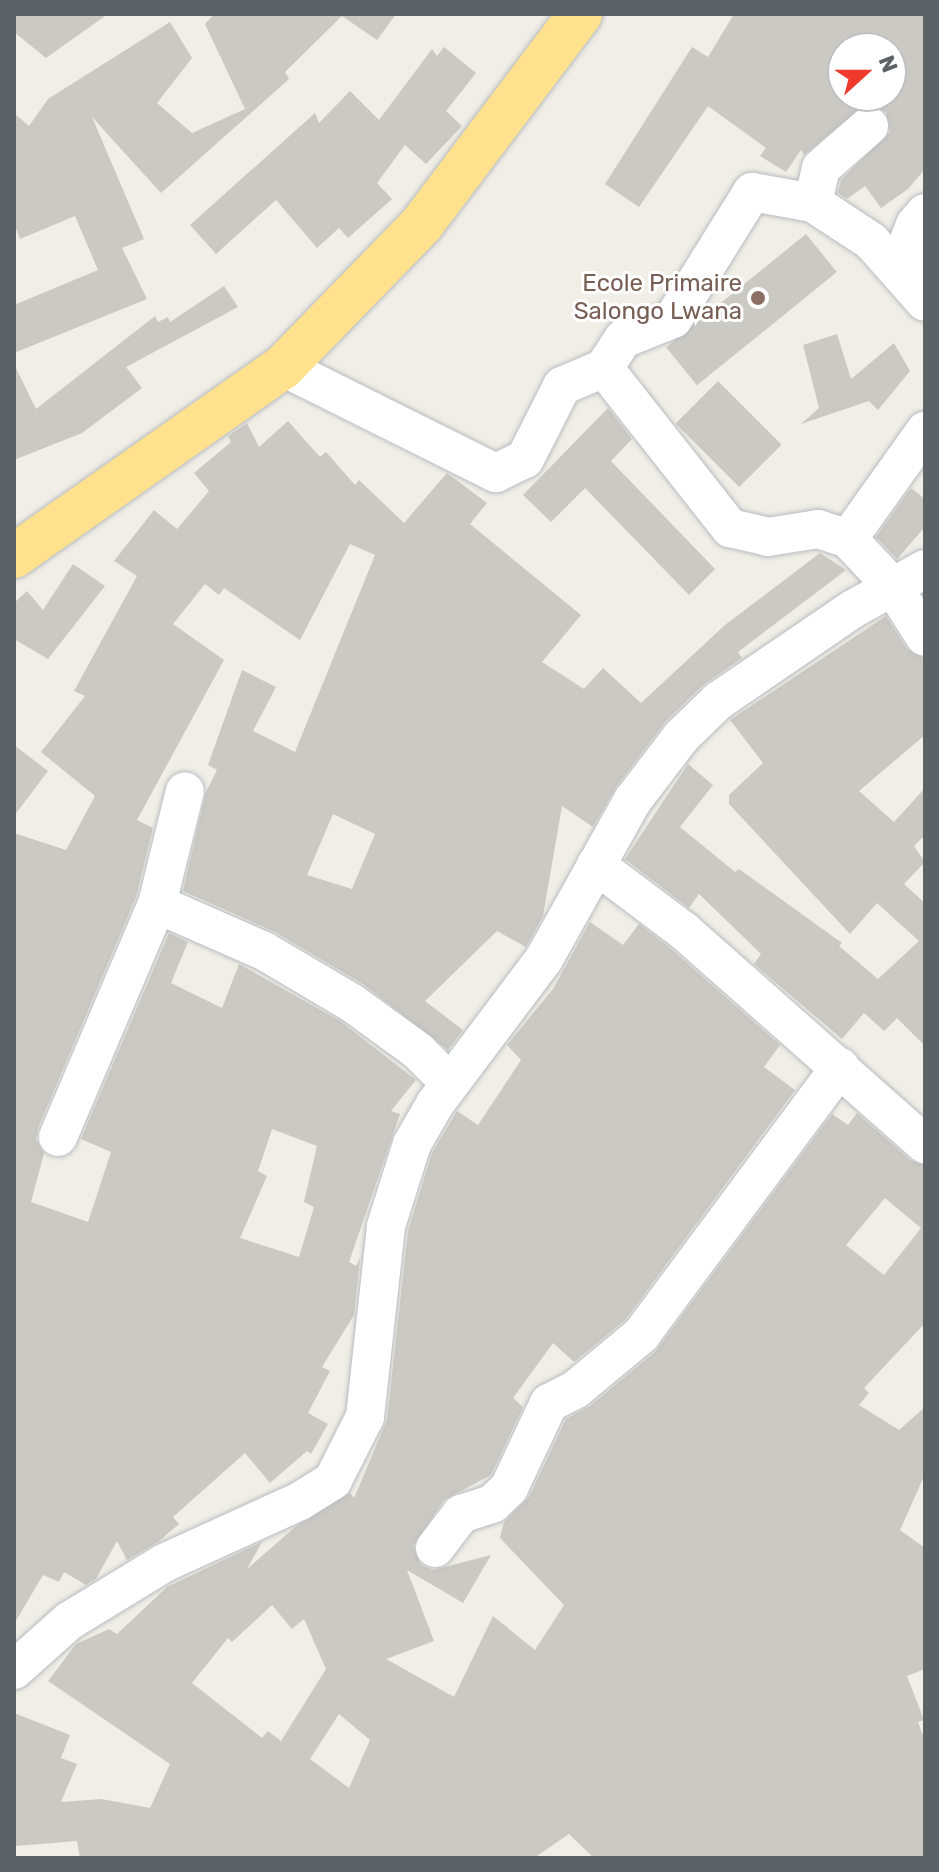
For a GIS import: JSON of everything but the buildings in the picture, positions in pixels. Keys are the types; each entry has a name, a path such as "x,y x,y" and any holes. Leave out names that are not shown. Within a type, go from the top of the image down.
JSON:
{"highway":[{"path":"14,556 283,367 422,224 580,14"}],"street":[{"path":"813,203 821,168 869,126"},
{"path":"283,367 496,473 525,459 562,386 604,368 623,339 673,319 752,192 813,203 871,241 925,302"},
{"path":"925,213 902,258 925,281"},
{"path":"604,368 730,528 768,537 818,529 848,539 909,578 925,637"},
{"path":"848,539 925,431"},
{"path":"14,1670 69,1621 164,1563 300,1501 333,1480 365,1417 386,1226 412,1144 450,1083 544,959 651,773 718,701 909,578"},
{"path":"58,1137 157,904 185,791"},
{"path":"596,865 684,931 925,1144"},
{"path":"157,904 264,951 352,1003 418,1051 450,1083"},
{"path":"435,1548 461,1514 492,1504 509,1488 549,1403 576,1389 641,1335 840,1067"}],"place":[{"name":"Ecole Primaire Salongo Lwana","path":"758,298"}]}
